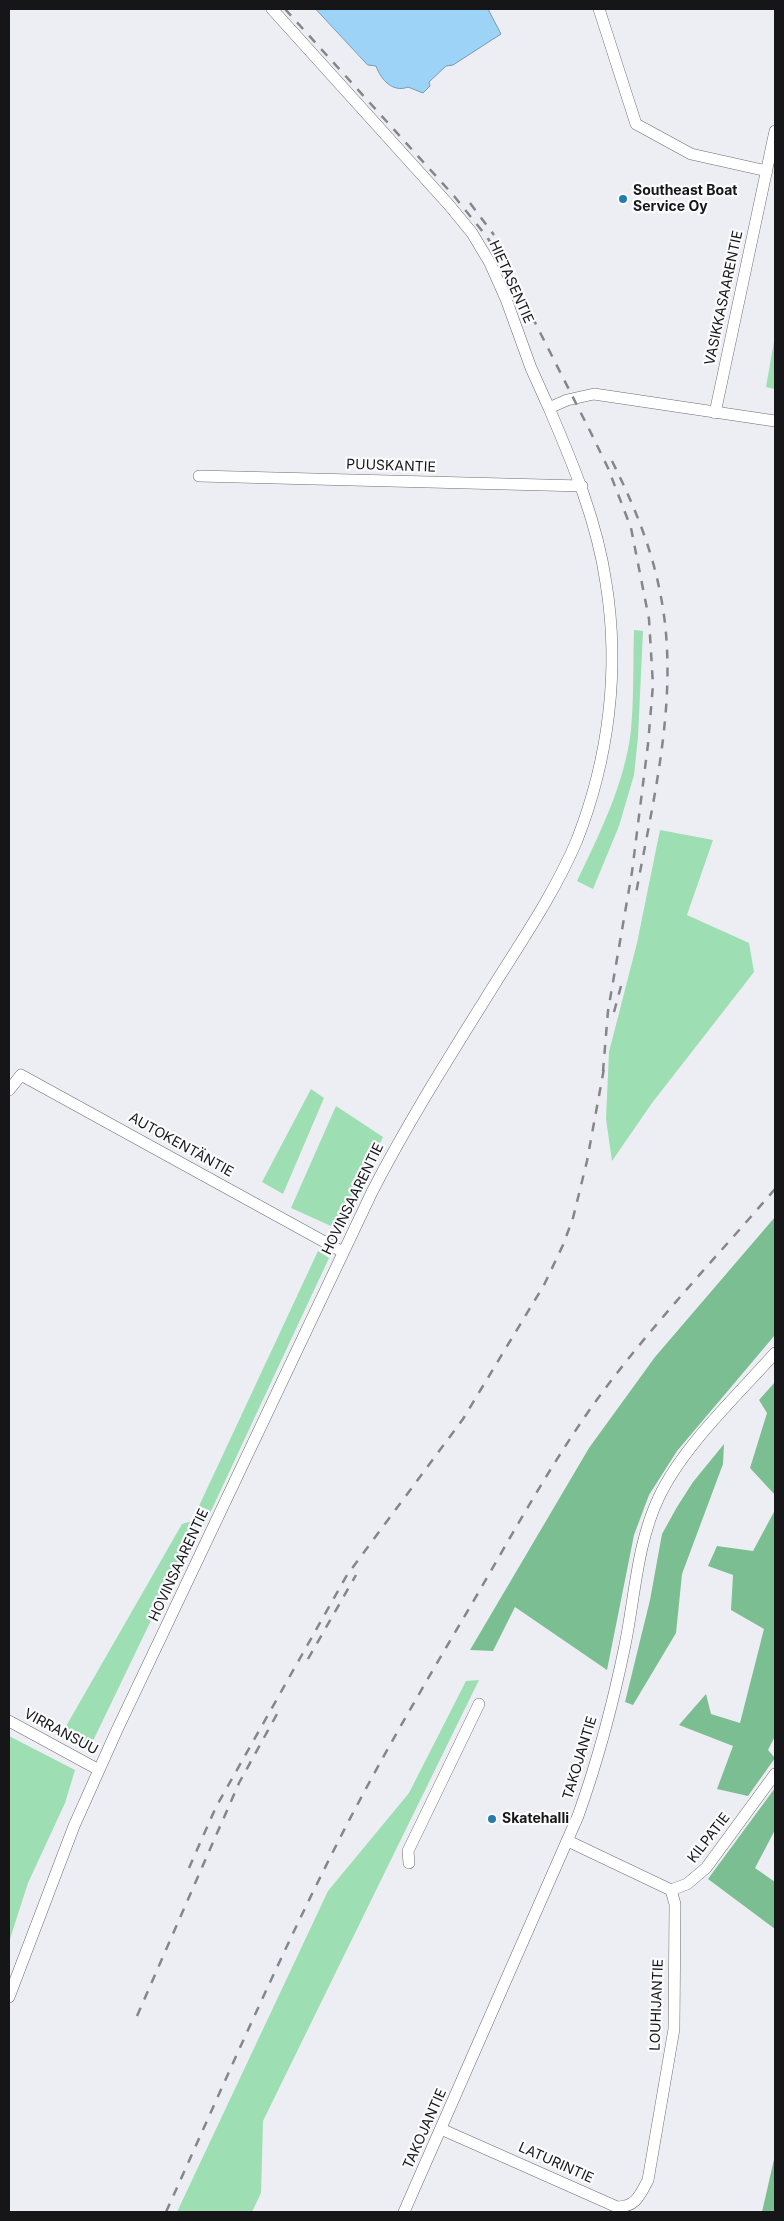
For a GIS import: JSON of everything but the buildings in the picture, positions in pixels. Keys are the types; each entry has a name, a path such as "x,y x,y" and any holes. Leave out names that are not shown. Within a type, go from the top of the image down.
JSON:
{"street":[{"name":"HIETASENTIE","path":"272,9 472,233 490,263 506,299 531,368 549,408"},
{"path":"599,9 636,124 691,154 767,171"},
{"name":"VASIKKASAARENTIE","path":"715,413 775,131"},
{"path":"549,408 567,400 594,394 775,422"},
{"name":"HOVINSAARENTIE","path":"9,1997 74,1826 99,1770 343,1252 392,1153 555,885 576,841 589,805 603,752 608,722 612,671 612,626 606,581 582,486 549,408"},
{"name":"PUUSKANTIE","path":"199,476 582,486"},
{"name":"AUTOKENTÄNTIE","path":"9,1090 21,1075 343,1252"},
{"name":"TAKOJANTIE","path":"404,2212 568,1841 600,1752 625,1644 644,1539 659,1497 686,1455 775,1353"},
{"path":"409,1863 408,1851 479,1704"},
{"name":"VIRRANSUU","path":"9,1721 99,1770"},
{"name":"KILPATIE","path":"671,1890 687,1884 706,1868 775,1774"},
{"path":"568,1841 671,1890"},
{"name":"LOUHIJANTIE","path":"648,2180 674,2029 675,1904 671,1890"},
{"name":"LATURINTIE","path":"441,2129 618,2207 628,2207 638,2199 648,2180"}],"green space":[{"path":"775,336 775,389 766,387"},
{"path":"634,630 643,631 638,737 634,775 619,826 593,889 577,881 610,807 628,750 633,705"},
{"path":"660,830 713,840 687,915 749,943 754,972 652,1103 612,1161 606,1119 609,1052 637,943"},
{"path":"311,1089 324,1098 283,1194 262,1182"},
{"path":"336,1106 383,1137 340,1230 291,1208"},
{"path":"775,1217 775,1335 677,1451 649,1495 634,1535 607,1670 515,1607 493,1651 470,1650 589,1448 655,1357"},
{"path":"318,1251 329,1258 205,1524 198,1523 91,1745 61,1735 182,1524 192,1521"},
{"path":"775,1382 775,1495 750,1468 767,1413 759,1400"},
{"path":"724,1444 723,1464 682,1574 676,1633 633,1705 625,1702 650,1600 662,1534 693,1482"},
{"path":"775,1510 775,1736 768,1750 775,1758 748,1796 717,1789 733,1746 679,1725 706,1694 711,1714 740,1723 764,1629 731,1610 733,1575 708,1566 717,1546 753,1551"},
{"path":"479,1680 263,2121 261,2193 252,2212 177,2212 328,1891 409,1793 466,1681"},
{"path":"9,1736 75,1770 65,1803 28,1883 9,1942"},
{"path":"775,1788 775,1830 755,1868 775,1882 775,1929 708,1879"},
{"path":"775,2155 775,2212 762,2212"}],"water":[{"path":"316,9 488,9 501,34 453,65 446,66 429,82 430,86 423,93 408,87 397,88 388,84 376,66 368,65"}],"railway":[{"path":"285,9 454,196 487,237 513,279 591,433 608,468 631,528 649,619 653,685 648,744 632,872 608,1011 603,1071"},
{"path":"470,203 494,235"},
{"path":"612,461 646,541 660,592 666,630 666,708 662,746 635,899"},
{"path":"614,1012 621,986"},
{"path":"189,1868 216,1807 347,1575 463,1419 544,1285 563,1245 573,1218 587,1161 605,1063"},
{"path":"166,2212 273,1976 341,1836 407,1715 533,1499 577,1428 614,1377 659,1322 775,1189"},
{"path":"308,1659 356,1575"},
{"path":"137,2016 239,1783 277,1714"}],"place":[{"name":"Southeast Boat Service Oy","path":"623,199"},
{"name":"Skatehalli","path":"492,1819"}]}
